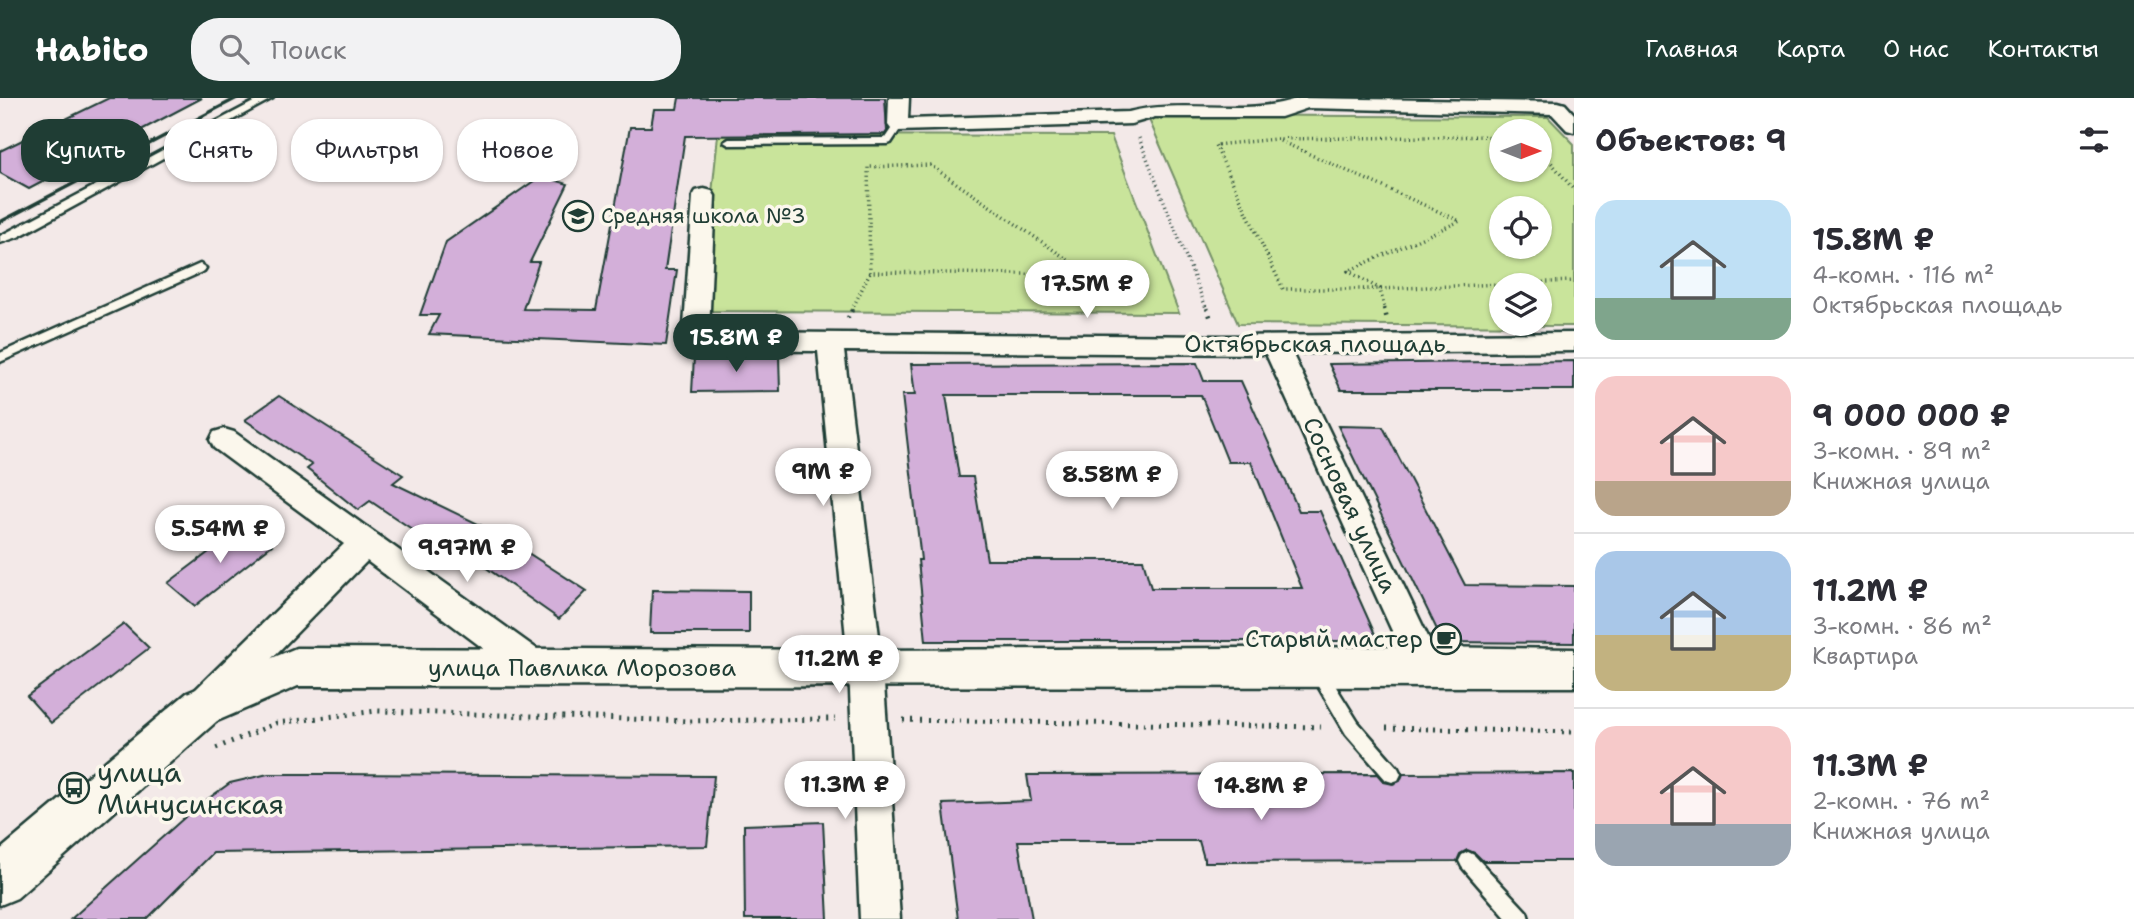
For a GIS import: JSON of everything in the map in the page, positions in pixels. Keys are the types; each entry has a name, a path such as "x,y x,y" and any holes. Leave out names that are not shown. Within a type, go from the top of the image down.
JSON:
{"street":[{"path":"899,98 898,125 1130,108 1153,111 1281,111 1306,102 1560,103 1574,126"},
{"name":"Октябрьская площадь","path":"704,196 696,341 1222,345 1574,342"},
{"path":"834,341 866,669 880,919"},
{"name":"Сосновая улица","path":"1275,345 1425,666"},
{"path":"224,440 536,668"},
{"path":"202,707 366,543"},
{"name":"улица Павлика Морозова","path":"0,881 202,707 296,667 1574,668"}],"lane":[{"path":"0,238 14,235 268,98"},
{"path":"729,142 888,141 898,125"},
{"path":"0,358 200,268"},
{"path":"1315,667 1352,728 1392,774"},
{"path":"1468,861 1520,919"}],"path":[{"path":"1130,108 1222,345"},
{"path":"1489,136 1276,139 1215,145 1283,289 1380,289 1574,281"},
{"path":"1276,139 1460,221 1348,271 1380,289"},
{"path":"1552,163 1574,190"},
{"path":"834,341 870,272 868,167 930,165 1090,275 870,272"},
{"path":"277,723 377,711 689,721 868,719 1574,732"}],"green space":[{"path":"1147,115 1548,117 1550,119 1489,119 1489,182 1552,182 1552,121 1574,144 1574,326 1552,326 1552,273 1489,273 1489,325 1238,324"},
{"path":"718,135 1111,136 1179,313 700,311"}],"building":[{"path":"109,98 202,98 150,125 150,119 66,119"},
{"name":"Средняя школа №3","path":"679,98 885,98 887,131 885,134 685,136 665,270 677,270 666,345 429,334 439,315 420,315 446,242 532,182 568,184 530,262 539,262 523,309 596,310 630,127 651,127 654,109 677,109"},
{"path":"21,141 21,182 42,182 29,189 0,173 0,151"},
{"path":"779,356 780,391 692,392 694,357"},
{"path":"1574,361 1574,390 1341,390 1329,364"},
{"path":"1197,363 1204,381 1241,381 1299,511 1320,511 1378,641 926,641 918,560 921,560 902,395 915,395 911,364","holes":["946,395 1201,395 1228,462 1251,462 1302,588 1151,588 1143,560 987,560 973,477 959,477"]},
{"path":"279,396 403,475 393,483 497,533 587,591 559,619 468,555 461,562 370,501 358,510 307,469 312,465 245,420"},
{"path":"1338,426 1383,427 1465,585 1574,586 1574,643 1443,642"},
{"path":"246,524 272,545 195,606 168,583"},
{"path":"652,590 749,591 749,633 650,633"},
{"path":"124,624 149,648 51,723 27,696"},
{"path":"1574,773 1574,861 1483,861 1467,850 1460,854 1457,861 1205,862 1199,841 1018,841 1032,919 958,919 943,804 1031,801 1027,775 1377,774 1384,782 1393,784 1400,781 1403,774"},
{"path":"268,774 714,776 707,846 213,853 147,919 71,919 194,809 230,783"},
{"path":"823,822 828,919 745,919 744,825"}],"railway":[{"path":"0,222 237,98"}],"place":[{"name":"Средняя школа №3","path":"578,216"},
{"name":"Старый мастер","path":"1446,639"},
{"name":"улица Минусинская","path":"74,788"}]}
